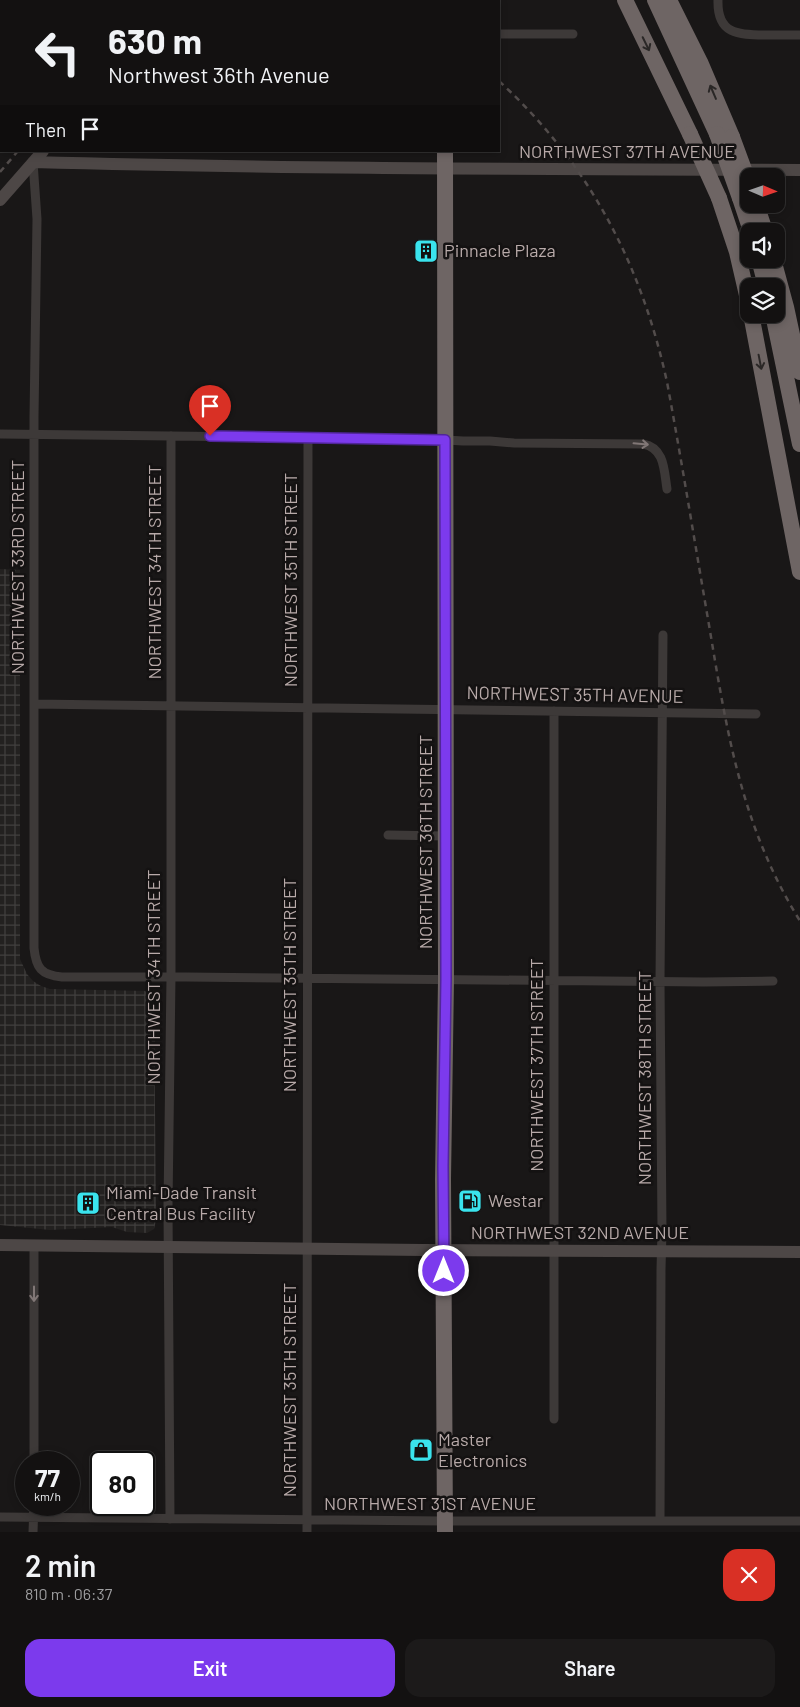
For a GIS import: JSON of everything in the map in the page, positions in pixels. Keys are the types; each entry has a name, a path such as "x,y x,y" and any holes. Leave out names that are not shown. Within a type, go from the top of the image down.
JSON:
{"highway":[{"path":"625,0 719,198 737,252 743,278"},
{"path":"655,0 741,168"},
{"path":"669,0 700,62 724,136 748,223"},
{"name":"NORTHWEST 36TH STREET","path":"444,152 446,980 443,1250 444,1526"},
{"path":"775,268 800,372"},
{"path":"753,323 800,572"},
{"path":"775,323 800,444"}],"main road":[{"path":"0,200 42,152"},
{"name":"NORTHWEST 37TH AVENUE","path":"33,162 167,166 445,169 800,170"},
{"name":"NORTHWEST 32ND AVENUE","path":"0,1245 800,1252"}],"street":[{"path":"718,0 719,15 729,30 744,35 800,35"},
{"path":"500,34 573,34"},
{"name":"NORTHWEST 33RD STREET","path":"33,162 37,219 34,434 34,948 36,959 42,971 51,976 171,977"},
{"path":"0,434 643,444 653,446 660,453 667,489"},
{"name":"NORTHWEST 34TH STREET","path":"170,1519 171,436"},
{"name":"NORTHWEST 35TH STREET","path":"306,1532 308,438"},
{"name":"NORTHWEST 38TH STREET","path":"660,1520 660,981 663,635"},
{"name":"NORTHWEST 35TH AVENUE","path":"34,704 756,714"},
{"name":"NORTHWEST 37TH STREET","path":"554,711 554,1419"},
{"path":"388,835 446,836"},
{"path":"171,977 773,981"},
{"path":"34,1246 34,1451"},
{"name":"NORTHWEST 31ST AVENUE","path":"0,1517 306,1520 444,1526 660,1520 800,1521"},
{"path":"34,1518 34,1532"}],"shaded area":[{"name":"Miami-Dade Transit Central Bus Facility","path":"0,569 20,570 20,959 27,974 33,981 50,989 148,991 154,996 156,1220 154,1229 147,1233 127,1232 112,1227 50,1230 0,1225"}],"railway":[{"path":"500,82 560,146 585,181 607,218 626,256 642,296 656,338 667,382 723,703 739,778 763,850 800,921"},
{"path":"0,172 17,152"}],"place":[{"name":"Pinnacle Plaza","path":"426,251"},
{"name":"Westar","path":"470,1201"},
{"name":"Miami-Dade Transit Central Bus Facility","path":"88,1203"},
{"name":"Master Electronics","path":"421,1450"}],"route":[{"path":"210,436 445,440 446,980 443,1166 444,1271"}]}
